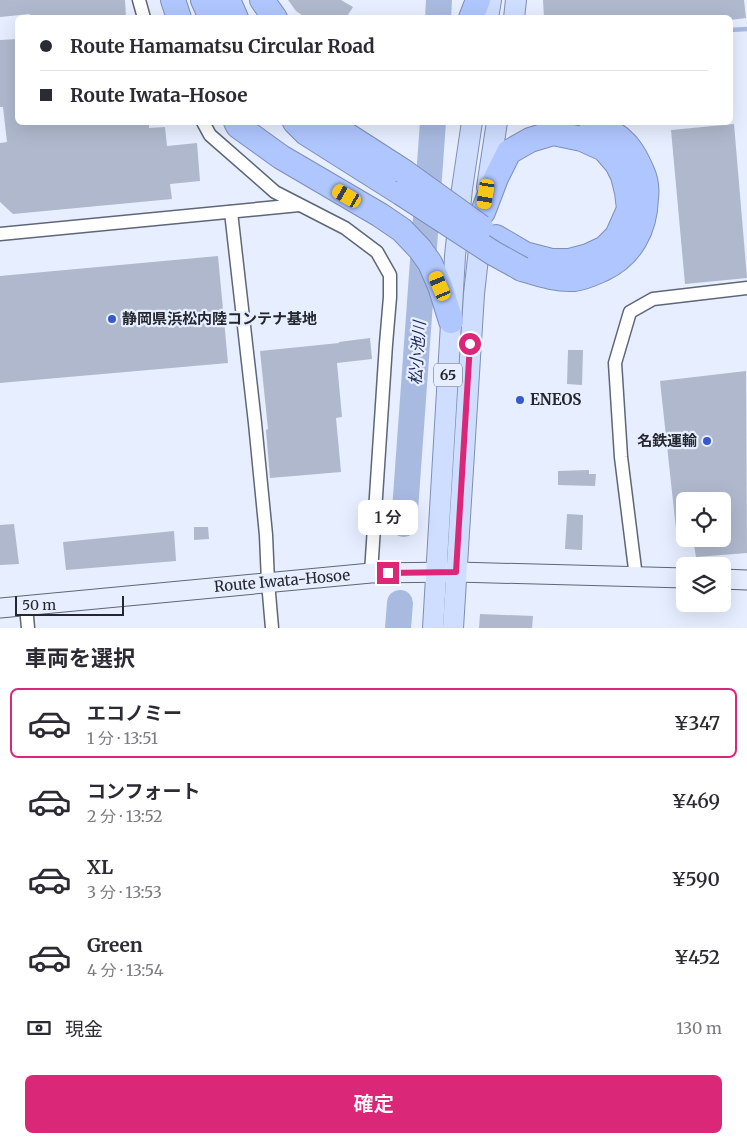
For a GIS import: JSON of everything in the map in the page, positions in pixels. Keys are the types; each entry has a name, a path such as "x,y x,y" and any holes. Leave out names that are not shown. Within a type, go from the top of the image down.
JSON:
{"highway":[{"path":"173,0 178,15"},
{"path":"203,0 210,15"},
{"path":"228,0 235,15"},
{"path":"262,0 273,15"},
{"path":"472,15 478,0"},
{"path":"238,125 281,157 402,230 430,263 440,286 451,321"},
{"path":"298,125 306,132 402,182 525,254 552,261 569,261 588,256 605,248 617,236 628,209 627,192 623,176 617,164 604,149 582,139 553,133 530,140 509,152 496,178 483,212"},
{"path":"331,125 494,253 522,269 549,277 575,279 594,274 612,264 628,250 640,233 646,210 647,190 643,172 627,146 598,125"}],"main road":[{"path":"488,15 491,0"},
{"path":"514,15 516,0"},
{"name":"65","path":"453,628 447,572 451,321 462,189 472,125"},
{"name":"65","path":"433,628 447,572 483,212 497,125"},
{"name":"Route Iwata-Hosoe","path":"0,608 371,573 447,572 676,578"},
{"path":"731,579 747,580"}],"street":[{"path":"139,0 143,15"},
{"path":"205,125 210,135 274,192 345,228 377,252 390,275 371,573"},
{"path":"0,234 300,205"},
{"path":"231,212 256,432 266,536 272,628"},
{"path":"636,576 621,457 615,363 630,312 654,299 747,288"},
{"path":"26,606 28,628"}],"building":[{"path":"0,0 125,0 126,15 30,14 0,17"},
{"path":"288,0 341,0 353,7 348,15 302,15 296,11"},
{"path":"543,0 744,0 746,18 733,20 733,15 544,15"},
{"path":"15,39 15,125 149,125 149,128 165,127 167,146 197,143 200,181 170,184 172,199 13,214 0,202 0,143 7,142 3,107 0,107 0,40"},
{"path":"733,124 747,278 685,284 671,130"},
{"name":"静岡県浜松内陸コンテナ基地","path":"218,256 228,363 0,383 0,276"},
{"path":"370,338 372,359 337,363 342,417 336,418 341,472 270,478 266,430 268,429 260,351"},
{"path":"568,350 583,350 582,385 567,384"},
{"name":"名鉄運輸","path":"746,371 747,553 696,557 694,547 731,547 731,492 676,492 676,529 660,381"},
{"path":"589,470 589,474 596,474 595,486 558,485 558,471"},
{"path":"567,514 583,515 582,550 565,549"},
{"path":"14,524 19,564 0,565 0,525"},
{"path":"194,527 208,527 209,539 194,540"},
{"path":"174,531 176,561 66,570 63,542"},
{"path":"480,614 533,616 532,628 479,628"}],"waterway":[{"name":"松小池川","path":"438,15 439,0"},
{"path":"733,30 747,29"},
{"name":"松小池川","path":"404,524 433,125"},
{"name":"松小池川","path":"398,628 400,603"}],"place":[{"name":"静岡県浜松内陸コンテナ基地","path":"112,319"},
{"name":"ENEOS","path":"520,400"},
{"name":"名鉄運輸","path":"707,441"}],"route":[{"path":"388,573 456,572 470,344"}]}
